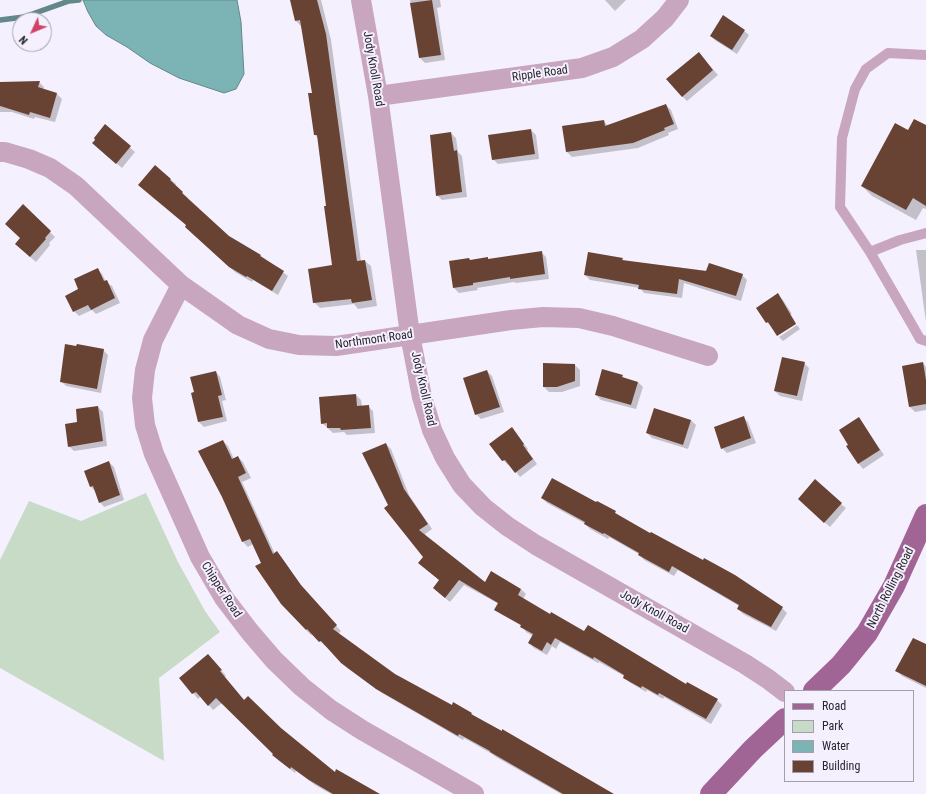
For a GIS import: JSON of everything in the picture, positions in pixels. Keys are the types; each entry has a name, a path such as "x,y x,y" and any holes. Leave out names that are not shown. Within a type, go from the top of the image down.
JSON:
{"main road":[{"name":"North Rolling Road","path":"815,690 841,665 867,633 894,586 926,514"},
{"path":"711,794 753,749 784,720"}],"street":[{"name":"Jody Knoll Road","path":"361,0 378,96 410,335 422,398 432,430 445,458 462,485 483,507 507,526 536,545 745,664 784,691"},
{"name":"Ripple Road","path":"378,96 582,68 613,57 642,39 665,18 679,0"},
{"name":"Northmont Road","path":"0,152 29,159 50,168 76,186 181,285 238,325 269,339 298,345 336,346 510,320 543,317 579,318 613,326 708,356"},
{"name":"Chipper Road","path":"181,285 153,340 145,370 142,398 145,425 154,454 200,557 224,598 245,626 274,660 302,688 331,710 362,730 474,794"}],"lane":[{"path":"926,55 888,53 866,69 855,89 842,138 840,207 870,252 920,339 926,341"},
{"path":"870,252 900,240 926,233"}],"green space":[{"path":"146,493 178,562 205,611 220,632 159,678 164,761 0,668 0,560 29,501 81,521"}],"water":[{"path":"83,0 237,0 241,22 244,74 236,89 224,93 179,78 150,63 106,35 96,26"}],"building":[{"path":"290,0 317,0 326,34 357,261 365,260 372,300 352,303 351,299 313,303 308,269 332,265 317,135 314,135 308,93 312,93 300,20 295,21"},
{"path":"432,0 441,55 419,58 410,3"},
{"path":"723,15 745,30 732,50 710,36"},
{"path":"699,52 713,70 682,97 666,79"},
{"path":"40,81 38,87 57,93 50,118 30,112 29,115 0,106 0,82"},
{"path":"666,104 674,124 664,128 665,130 633,143 566,152 562,126 604,120 605,126"},
{"path":"914,119 926,125 926,206 913,198 906,210 861,186 895,123 908,130"},
{"path":"105,124 131,146 116,164 92,143"},
{"path":"531,129 535,154 492,160 488,135"},
{"path":"451,132 454,151 457,150 462,192 436,196 430,135"},
{"path":"155,165 171,179 170,180 183,192 182,193 229,236 284,271 272,291 229,267 185,227 186,225 138,185"},
{"path":"23,204 51,231 30,257 15,244 20,238 5,224"},
{"path":"542,251 545,274 510,279 510,277 453,288 449,261 488,257 488,259"},
{"path":"588,252 623,258 622,260 706,271 709,263 743,274 736,296 679,279 677,294 638,289 639,285 584,275"},
{"path":"98,268 104,281 107,280 115,298 91,310 88,305 73,312 65,296 78,289 74,279"},
{"path":"778,293 796,324 777,336 756,308"},
{"path":"65,344 76,346 77,344 104,349 97,389 60,382"},
{"path":"782,357 805,362 797,396 774,391"},
{"path":"923,362 926,380 926,404 909,407 902,366"},
{"path":"543,363 575,364 575,381 557,387 543,387"},
{"path":"602,369 623,375 622,377 638,382 631,405 595,395"},
{"path":"487,370 500,407 475,415 463,378"},
{"path":"216,371 222,395 218,396 223,417 198,422 191,393 194,392 190,377"},
{"path":"356,394 357,406 369,405 371,428 341,430 340,428 327,428 327,423 321,424 319,397"},
{"path":"98,406 103,441 68,447 65,424 77,422 76,409"},
{"path":"654,408 691,420 683,445 646,433"},
{"path":"744,416 751,438 721,449 714,427"},
{"path":"859,417 880,450 858,464 846,446 848,445 839,430"},
{"path":"512,427 533,459 515,473 505,460 502,461 489,444"},
{"path":"223,440 232,459 238,456 246,473 238,477 273,554 277,551 301,585 337,625 333,629 395,674 452,705 453,702 472,713 471,714 502,731 502,729 614,794 563,794 490,751 459,734 458,736 376,689 341,663 321,641 319,642 307,629 306,630 281,604 255,566 261,563 250,539 242,542 222,497 198,451"},
{"path":"386,443 404,489 428,524 419,530 485,582 491,571 521,589 518,595 550,614 551,612 584,631 588,625 686,684 687,682 718,699 706,719 659,693 658,695 642,686 641,688 623,678 624,675 594,657 593,659 555,638 551,645 547,642 542,651 528,643 533,634 520,627 521,625 494,610 498,603 459,580 445,598 433,588 439,580 418,563 423,557 384,508 388,505 362,453"},
{"path":"109,461 120,495 99,503 93,486 90,487 84,471"},
{"path":"552,478 616,511 615,513 650,533 651,532 703,560 704,558 735,575 783,607 771,627 737,609 739,605 672,566 669,572 638,555 639,553 604,533 603,534 584,524 585,522 541,498"},
{"path":"815,479 842,503 824,523 798,499"},
{"path":"913,638 926,644 926,686 895,671"},
{"path":"208,654 244,700 248,696 281,728 335,772 336,769 380,794 333,794 309,780 291,767 290,769 272,755 273,754 216,698 208,706 196,692 192,694 179,678"}],"waterway":[{"path":"0,20 24,17 69,1 79,0"}]}
